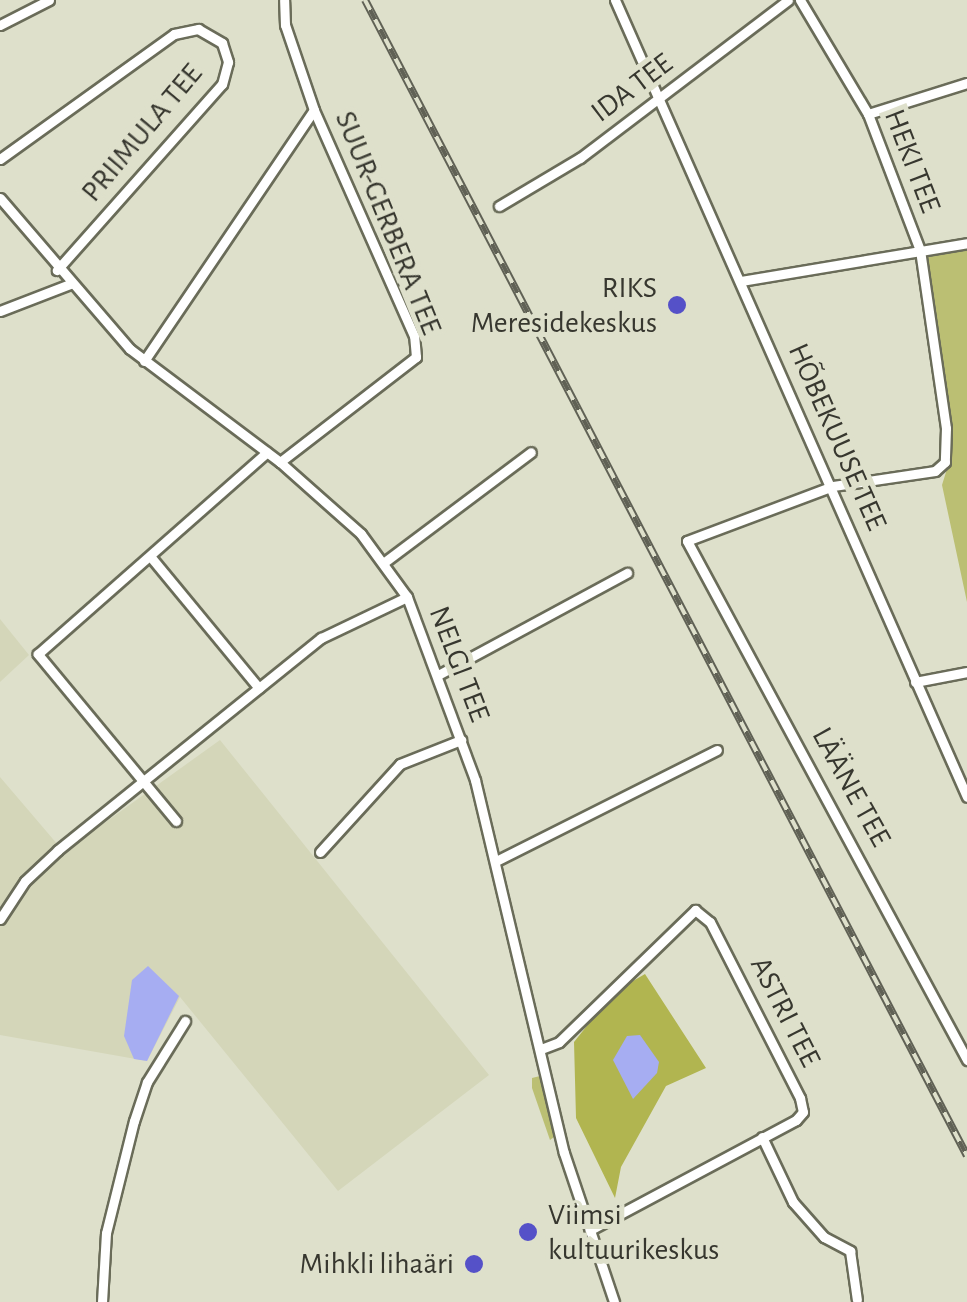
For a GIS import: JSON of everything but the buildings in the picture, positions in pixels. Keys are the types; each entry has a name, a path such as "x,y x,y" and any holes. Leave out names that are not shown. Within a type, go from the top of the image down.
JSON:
{"street":[{"path":"0,26 48,0"},
{"name":"SUUR-GERBERA TEE","path":"280,462 416,357 414,336 314,110 285,24 284,0"},
{"name":"HÕBEKUUSE TEE","path":"615,0 833,486 967,797"},
{"name":"IDA TEE","path":"499,206 580,158 788,0"},
{"name":"HEKI TEE","path":"800,0 868,114 920,250 948,445 936,471 833,486"},
{"name":"PRIIMULA TEE","path":"0,158 174,34 198,29 222,43 228,62 222,84 57,270"},
{"path":"868,114 967,83"},
{"path":"144,361 314,110"},
{"name":"NELGI TEE","path":"0,198 57,270 144,361 280,462 386,561 407,597 461,740 498,860 560,1140 614,1302"},
{"path":"0,213 15,218"},
{"path":"742,281 967,243"},
{"path":"0,311 70,284"},
{"path":"176,821 38,654 267,452"},
{"path":"386,561 531,452"},
{"name":"LÄÄNE TEE","path":"833,486 687,541 967,1060"},
{"path":"150,556 259,688"},
{"path":"438,675 627,573"},
{"path":"0,919 25,881 322,638 407,597"},
{"path":"915,682 967,672"},
{"path":"320,852 400,764 461,740"},
{"path":"498,860 717,750"},
{"name":"ASTRI TEE","path":"542,1049 558,1042 695,910 710,922 804,1112 796,1120 590,1230"},
{"path":"102,1302 106,1234 134,1121 147,1082 185,1020"},
{"path":"762,1137 793,1202 824,1237 850,1251 857,1300"}],"shaded area":[{"path":"0,619 29,655 0,682"},
{"path":"220,740 489,1075 338,1191 180,997 147,1061 0,1035 0,777 64,852"},
{"path":"645,974 706,1068 666,1086 621,1167 615,1198 576,1118 574,1042 614,992"}],"green space":[{"path":"967,250 967,602 942,485 951,456 923,255"},
{"path":"540,1076 554,1137 550,1140 532,1088 532,1078"}],"water":[{"path":"148,966 179,996 147,1061 134,1059 124,1036 132,980"},
{"path":"640,1035 659,1062 657,1073 633,1099 613,1060 627,1036"}],"railway":[{"path":"365,0 967,1156"}],"place":[{"name":"RIKS Meresidekeskus","path":"677,305"},
{"name":"Viimsi kultuurikeskus","path":"528,1232"},
{"name":"Mihkli lihaäri","path":"474,1264"}]}
